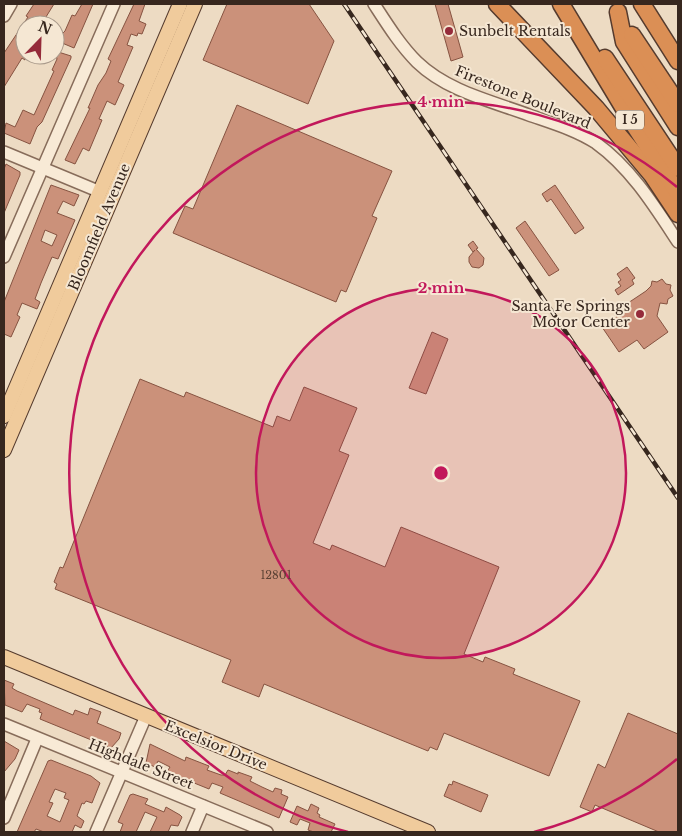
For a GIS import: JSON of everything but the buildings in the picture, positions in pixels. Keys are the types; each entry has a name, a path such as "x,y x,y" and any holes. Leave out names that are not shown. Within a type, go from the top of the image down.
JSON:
{"highway":[{"path":"497,4 600,113 652,175 678,214"},
{"name":"I 5","path":"562,4 678,193"},
{"path":"642,4 678,61"},
{"path":"615,8 678,104"},
{"path":"615,8 624,42 678,127"},
{"path":"585,44 603,54 678,168"}],"main road":[{"name":"Bloomfield Avenue","path":"4,416 98,191 180,4"},
{"name":"Bloomfield Avenue","path":"4,450 195,4"},
{"path":"106,210 104,200 98,191 116,188"},
{"path":"75,248 93,244 83,229"},
{"name":"Excelsior Drive","path":"4,657 428,832"}],"street":[{"path":"4,16 11,4"},
{"path":"4,257 114,4"},
{"name":"Firestone Boulevard","path":"374,4 403,46 434,76 461,91 568,129 595,143 619,163 646,194 678,242"},
{"path":"4,152 98,191"},
{"path":"96,832 146,716"},
{"name":"Highdale Street","path":"4,724 267,832"},
{"path":"4,818 38,739"},
{"path":"192,832 203,806"}],"railway":[{"path":"344,4 678,498"}],"place":[{"name":"Sunbelt Rentals","path":"449,31"},
{"name":"Santa Fe Springs Motor Center","path":"640,314"}]}
